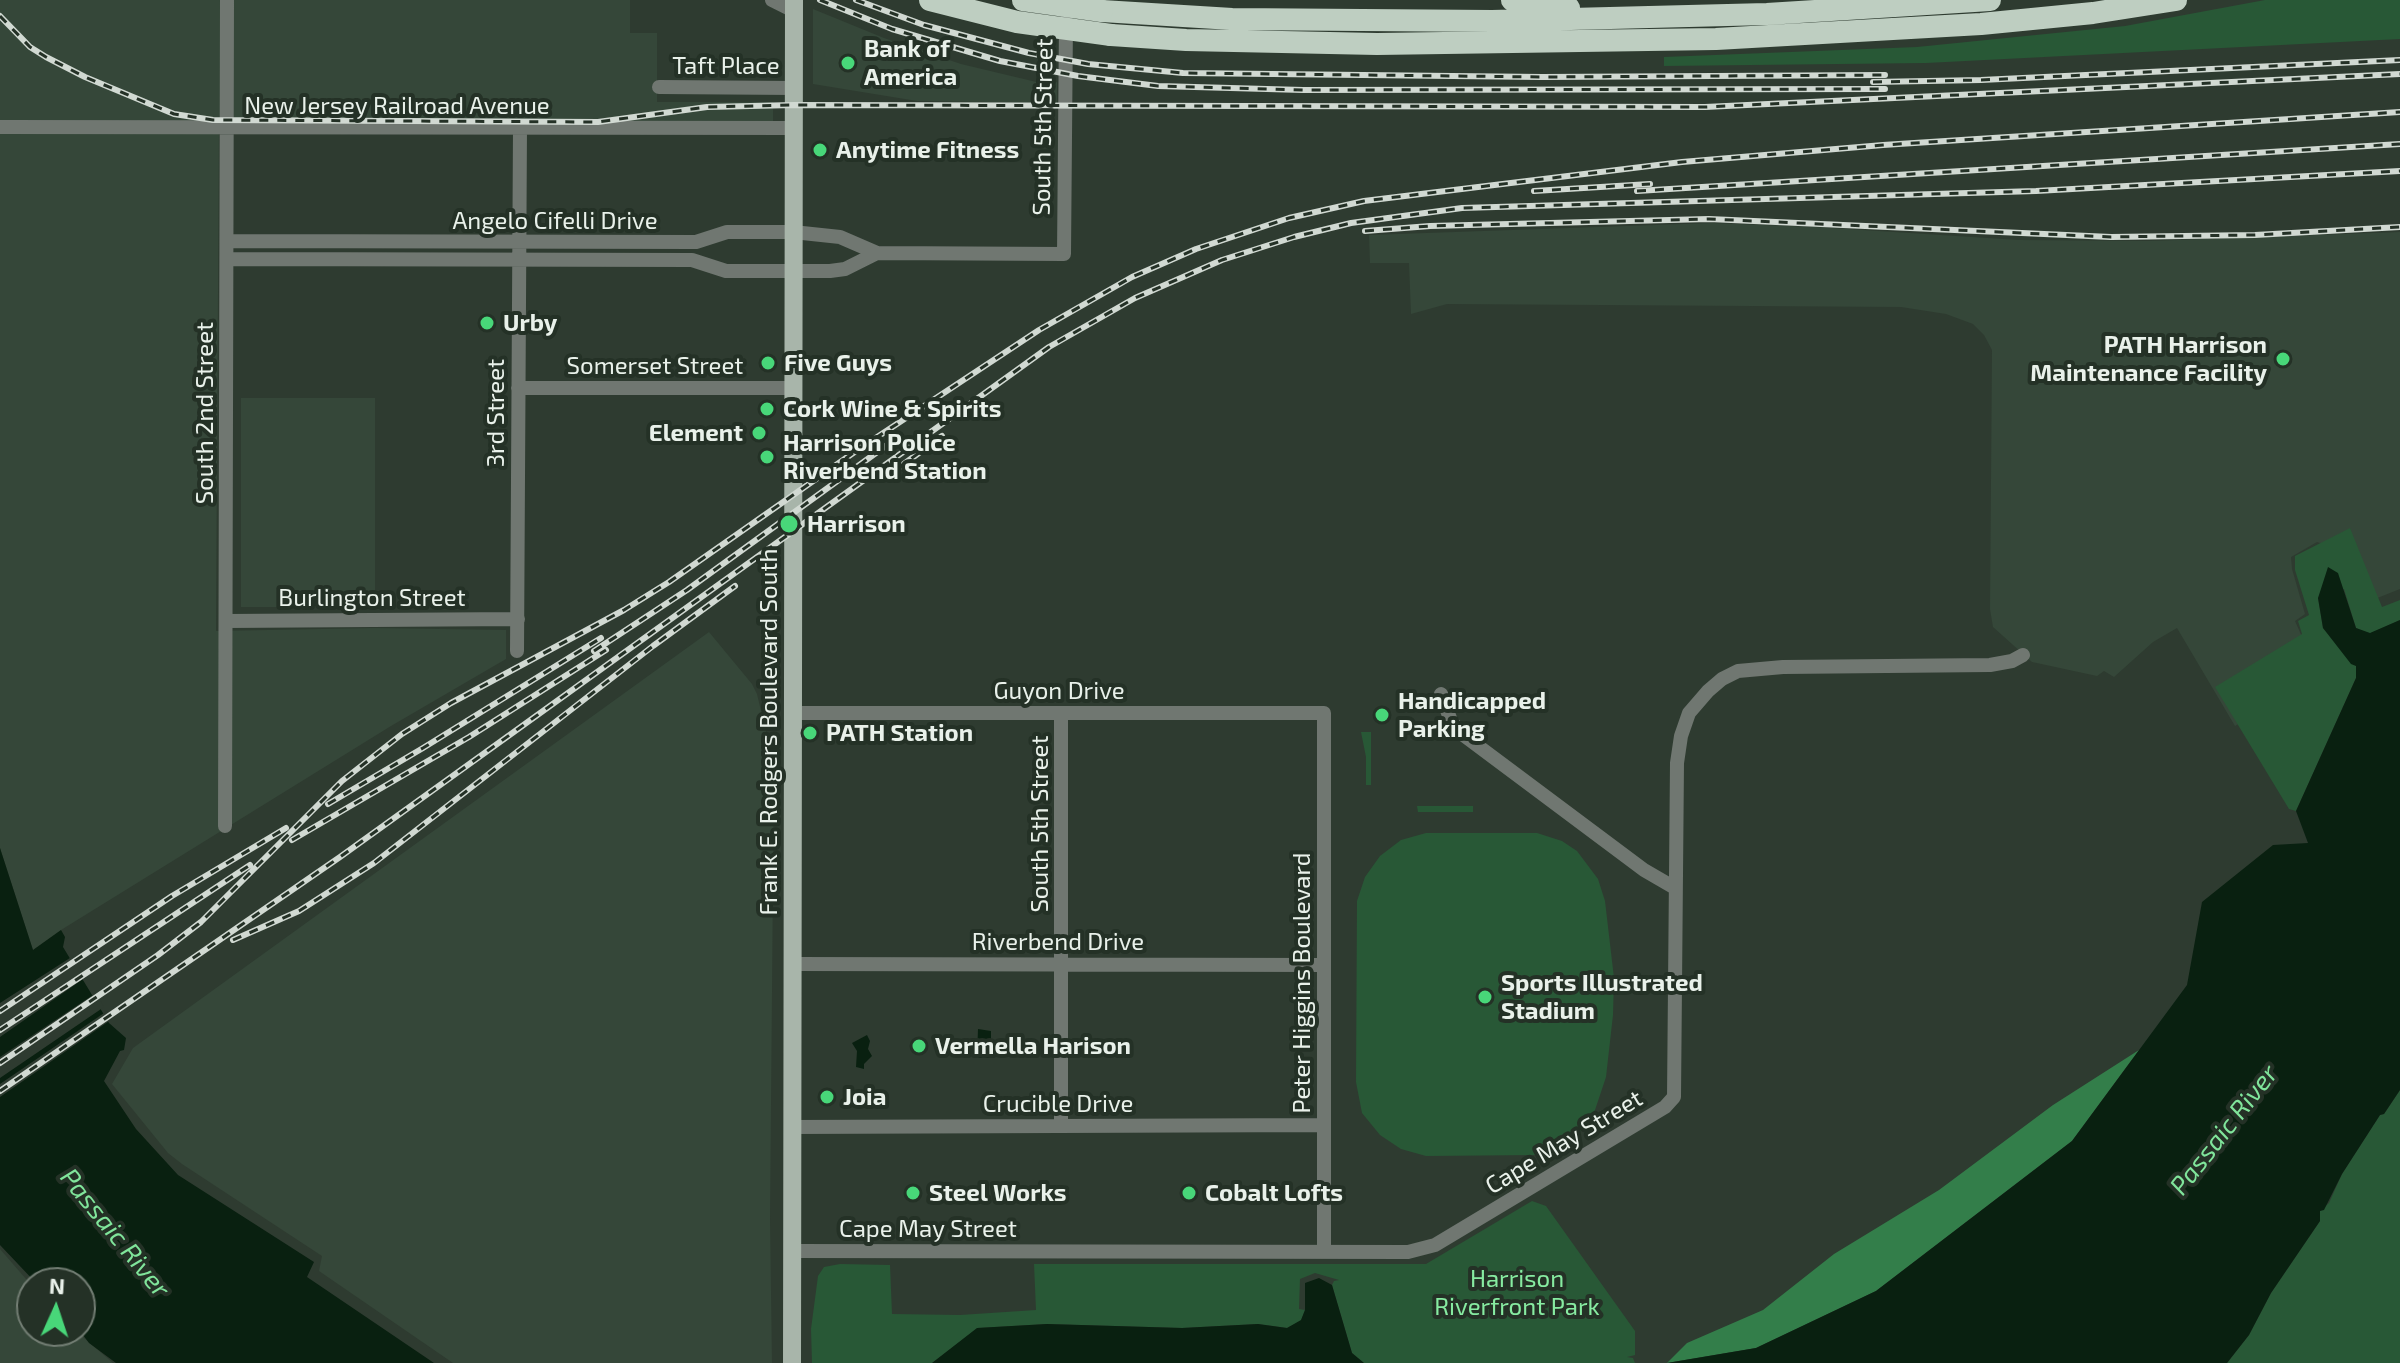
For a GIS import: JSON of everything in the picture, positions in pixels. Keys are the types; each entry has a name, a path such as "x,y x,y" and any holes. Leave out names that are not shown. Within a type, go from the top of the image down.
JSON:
{"highway":[{"path":"930,0 1026,24 1111,35 1186,40 1377,44 1716,39 1981,24 2093,13 2176,0"},
{"path":"1023,0 1174,17 1322,21 1608,19 1767,14 1990,0"},
{"path":"1512,0 1576,9 1608,19"}],"main road":[{"name":"Frank E. Rodgers Boulevard South","path":"792,1127 794,6"},
{"path":"792,1127 792,1363"}],"street":[{"name":"South 2nd Street","path":"225,826 227,0"},
{"path":"772,0 794,6"},
{"name":"South 5th Street","path":"1064,254 1067,0"},
{"name":"Taft Place","path":"659,87 794,88"},
{"name":"New Jersey Railroad Avenue","path":"0,127 794,128"},
{"name":"3rd Street","path":"517,651 520,128"},
{"name":"Angelo Cifelli Drive","path":"227,241 696,242 727,232 793,232 840,237 877,253 1064,254"},
{"name":"Angelo Cifelli Drive","path":"227,259 692,260 726,271 838,271 877,253"},
{"name":"Somerset Street","path":"518,388 792,391"},
{"name":"Burlington Street","path":"227,621 518,619"},
{"name":"Cape May Street","path":"792,1251 1408,1252 1429,1247 1670,1103 1675,1090 1677,763 1681,736 1689,713 1722,679 1738,671 1783,667 1990,665 2012,661 2023,655"},
{"path":"1441,694 1451,721 1462,734 1644,870 1675,888"},
{"name":"Guyon Drive","path":"793,713 1324,713"},
{"name":"South 5th Street","path":"1061,713 1061,1126"},
{"name":"Peter Higgins Boulevard","path":"1324,713 1324,1252"},
{"name":"Riverbend Drive","path":"793,964 1324,965"},
{"name":"Crucible Drive","path":"792,1127 1324,1125"}],"shaded area":[{"path":"0,0 630,0 630,33 657,33 657,102 773,102 773,124 219,124 216,631 374,628 506,630 506,659 391,726 33,950 0,848"},
{"path":"813,9 884,38 961,64 1049,85 1057,82 1057,103 917,101 813,84"},
{"path":"1712,223 2019,240 2149,241 2400,232 2400,589 2375,599 2336,548 2317,542 2291,557 2305,614 2295,621 2319,675 2235,726 2177,628 2153,642 2114,677 2104,671 2097,676 2032,662 1993,627 1990,609 1992,350 1973,324 1946,314 1901,307 1447,304 1411,314 1409,263 1370,263 1369,235"},
{"path":"241,398 375,398 375,607 241,607"},
{"path":"709,632 757,694 774,765 770,1219 772,1363 453,1363 319,1271 322,1256 168,1153 112,1084 133,1048"},
{"path":"0,1249 16,1268 16,1347 94,1347 113,1363 0,1363"}],"green space":[{"path":"2265,0 2400,0 2400,39 1926,63 1664,66 1664,57 1917,47 2125,26"},
{"path":"2350,528 2382,607 2400,600 2400,620 2369,634 2356,628 2344,589 2318,598 2323,628 2356,666 2356,678 2296,811 2289,809 2215,687 2302,634 2298,621 2309,615 2295,570 2295,556"},
{"path":"1361,732 1371,732 1371,785 1366,785 1366,757"},
{"path":"1417,806 1473,806 1473,812 1418,812"},
{"name":"Sports Illustrated Stadium","path":"1426,833 1537,833 1562,841 1577,851 1598,879 1605,901 1614,978 1606,1077 1595,1110 1581,1130 1572,1139 1538,1155 1426,1156 1401,1149 1380,1135 1362,1113 1356,1082 1357,901 1365,877 1380,856 1401,840"},
{"path":"2139,1050 2072,1141 1876,1291 1756,1348 1667,1363 1687,1343 1763,1310 1834,1254 1939,1190 2053,1105"},
{"path":"2400,1090 2400,1363 2227,1363 2249,1335 2271,1293 2320,1221 2320,1211 2329,1203 2342,1174"},
{"name":"Harrison Riverfront Park","path":"1532,1201 1546,1206 1635,1331 1635,1355 1627,1357 1633,1358 1635,1363 1364,1363 1352,1353 1332,1285 1339,1280 1315,1273 1300,1279 1299,1309 1305,1310 1301,1321 1287,1328 1258,1324 1182,1328 1047,1324 978,1328 932,1363 812,1363 811,1329 818,1276 824,1267 840,1264 890,1265 892,1314 960,1315 1036,1310 1034,1264 1426,1264"}],"water":[{"name":"Passaic River","path":"2328,567 2338,573 2356,628 2370,633 2400,620 2400,1090 2342,1174 2324,1210 2320,1211 2320,1221 2271,1293 2249,1335 2227,1363 1667,1363 1756,1348 1876,1291 2072,1141 2187,985 2202,902 2273,845 2308,843 2296,811 2356,678 2356,666 2351,664 2323,628 2318,598"},
{"name":"Passaic River","path":"0,848 33,950 61,930 65,937 63,947 109,1023 126,1038 124,1050 120,1051 104,1081 136,1129 178,1175 314,1262 307,1277 434,1363 116,1363 94,1347 96,1267 21,1267 0,1245"},
{"path":"978,1029 991,1031 991,1058 977,1058"},
{"path":"867,1035 872,1056 864,1064 864,1069 856,1067 857,1051 852,1043"},
{"path":"1319,1278 1332,1285 1352,1353 1364,1363 932,1363 977,1328 1047,1324 1182,1328 1258,1324 1287,1328 1301,1320 1305,1310 1305,1283"}],"pier":[{"path":"73,956 86,977 0,1037 0,1003"},
{"path":"96,993 104,1007 0,1078 0,1057"},
{"path":"107,1011 112,1019 0,1097 0,1084"}],"railway":[{"path":"820,0 892,29 1000,61 1078,76 1158,86 1303,90 1885,89"},
{"path":"856,0 924,25 1029,53 1088,64 1183,73 1542,77 1885,75"},
{"path":"0,16 30,47 85,77 174,114 213,120 598,122 707,107 794,105 1705,107 2400,74"},
{"path":"1873,82 1981,80 2400,60"},
{"path":"0,1063 201,922 342,781 402,734 451,703 624,610 669,582 856,451 1039,330 1132,277 1196,249 1289,218 1364,201 1682,162 1883,145 2400,112"},
{"path":"1637,191 2400,144"},
{"path":"0,1091 340,857 1049,347 1135,298 1222,260 1351,223 1462,208 2036,191 2400,171"},
{"path":"1534,191 1650,184"},
{"path":"1365,231 1430,226 1709,219 2111,237 2255,235 2400,227"},
{"path":"897,469 942,436"},
{"path":"594,651 687,590 898,437"},
{"path":"233,940 299,911 374,863 735,586"},
{"path":"328,804 601,638"},
{"path":"292,840 469,737 606,650"},
{"path":"0,1011 172,896 286,828"},
{"path":"0,1030 250,865"}],"place":[{"name":"Bank of America","path":"848,63"},
{"name":"Anytime Fitness","path":"820,150"},
{"name":"Urby","path":"487,323"},
{"name":"PATH Harrison Maintenance Facility","path":"2283,359"},
{"name":"Five Guys","path":"768,363"},
{"name":"Cork Wine & Spirits","path":"767,409"},
{"name":"Element","path":"759,433"},
{"name":"Harrison Police Riverbend Station","path":"767,457"},
{"name":"Harrison","path":"789,524"},
{"name":"Handicapped Parking","path":"1382,715"},
{"name":"PATH Station","path":"810,733"},
{"name":"Sports Illustrated Stadium","path":"1485,997"},
{"name":"Vermella Harison","path":"919,1046"},
{"name":"Joia","path":"827,1097"},
{"name":"Steel Works","path":"913,1193"},
{"name":"Cobalt Lofts","path":"1189,1193"}]}
